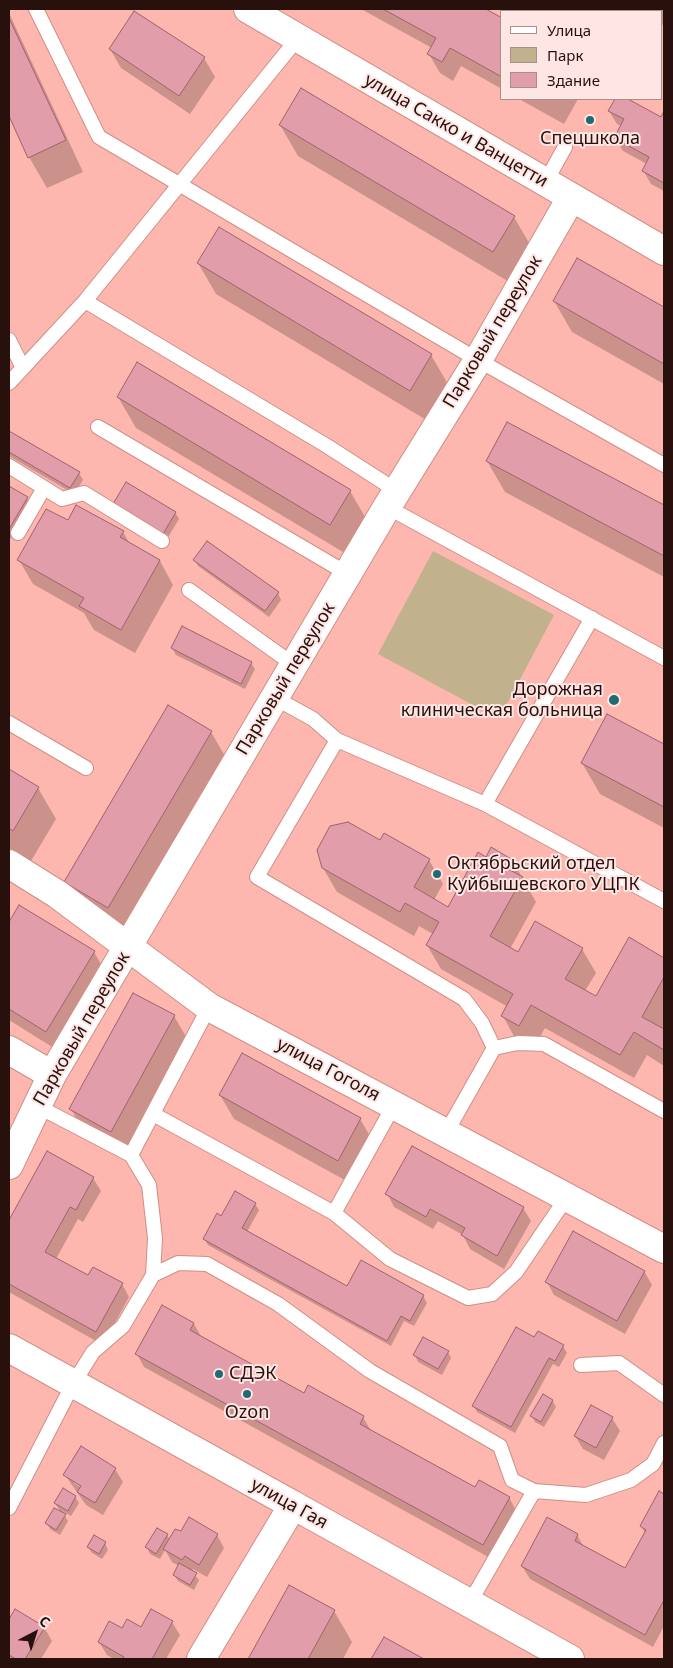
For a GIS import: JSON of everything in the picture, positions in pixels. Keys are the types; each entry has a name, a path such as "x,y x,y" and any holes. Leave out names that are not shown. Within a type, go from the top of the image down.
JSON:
{"street":[{"name":"улица Сакко и Ванцетти","path":"248,9 664,251"},
{"name":"Парковый переулок","path":"9,1165 52,1075 392,499 478,360 571,198"},
{"name":"улица Гоголя","path":"9,864 57,894 209,1007 664,1249"},
{"path":"9,1050 52,1075"},
{"name":"улица Гая","path":"9,1348 570,1659"},
{"path":"201,1659 293,1505"}],"lane":[{"path":"36,9 99,137 478,360 664,465"},
{"path":"9,383 85,301 298,38"},
{"path":"545,183 565,148"},
{"path":"85,301 327,446 392,499 592,618 664,658"},
{"path":"9,340 22,368"},
{"path":"98,427 348,574"},
{"path":"9,466 62,499 84,493 162,541"},
{"path":"18,533 44,488"},
{"path":"189,590 294,665"},
{"path":"484,804 592,618"},
{"path":"275,698 312,719 337,740 484,804 664,901"},
{"path":"9,723 86,768"},
{"path":"337,740 257,876 464,999 482,1023 494,1048"},
{"path":"131,1155 209,1007"},
{"path":"446,1133 494,1048 518,1043 544,1044 664,1111"},
{"path":"334,1213 394,1105"},
{"path":"9,1508 73,1384 93,1352 123,1326 153,1275 155,1238 148,1185 131,1155 37,1106"},
{"path":"152,1114 334,1213 390,1259 468,1298 492,1294 516,1272 566,1197"},
{"path":"153,1275 178,1263 207,1264 278,1304 370,1370 500,1446 512,1480 534,1491 586,1495 631,1480 659,1467 664,1443"},
{"path":"581,1365 619,1363 664,1395"},
{"path":"469,1604 534,1491"}],"green space":[{"path":"433,551 554,615 499,719 378,654"}],"building":[{"path":"383,9 486,9 500,17 500,76 450,48 442,62 427,54 436,38"},
{"path":"134,11 205,57 179,96 109,49"},
{"path":"9,18 66,140 28,158 9,116"},
{"path":"301,88 515,216 493,252 279,125"},
{"path":"614,100 630,100 661,117 664,111 664,183 642,171 649,157 614,138 624,119 608,111"},
{"path":"219,227 432,354 410,391 197,263"},
{"path":"577,258 664,307 664,364 553,301"},
{"path":"137,362 351,490 330,525 117,397"},
{"path":"507,422 664,505 664,556 486,461"},
{"path":"9,431 80,472 70,488 9,452"},
{"path":"126,482 176,512 163,534 113,504"},
{"path":"9,486 28,497 9,529"},
{"path":"76,505 124,531 120,537 160,560 121,630 79,606 84,598 17,560 46,509 68,520"},
{"path":"207,541 279,592 265,611 193,560"},
{"path":"182,626 252,662 241,684 171,648"},
{"path":"168,705 212,731 108,908 64,882"},
{"path":"607,714 664,744 664,807 581,763"},
{"path":"9,769 39,787 13,831 9,828"},
{"path":"348,822 380,840 384,833 430,859 414,887 448,907 478,852 486,857 491,847 513,860 508,869 523,877 490,936 518,952 535,921 583,948 565,979 596,996 629,937 664,958 664,977 642,1017 664,1029 664,1050 634,1032 620,1055 531,1005 519,1026 501,1016 513,994 426,945 439,922 405,903 400,912 322,868 317,850 330,826"},
{"path":"19,905 95,951 46,1032 9,1009 9,922"},
{"path":"133,993 175,1015 111,1132 69,1109"},
{"path":"242,1053 361,1118 338,1161 219,1095"},
{"path":"412,1146 524,1207 497,1256 461,1235 465,1228 430,1209 426,1217 385,1194"},
{"path":"47,1151 94,1177 76,1210 70,1207 45,1252 88,1275 93,1267 123,1283 96,1332 9,1284 9,1220"},
{"path":"235,1191 256,1203 242,1228 347,1286 361,1260 424,1295 410,1321 401,1316 387,1341 203,1239 217,1213 221,1216"},
{"path":"573,1231 645,1271 617,1321 545,1282"},
{"path":"162,1305 194,1323 190,1330 304,1393 308,1385 364,1416 360,1424 475,1487 479,1480 510,1497 483,1545 135,1354"},
{"path":"516,1327 534,1337 538,1331 564,1345 555,1361 549,1358 511,1427 472,1406"},
{"path":"423,1337 449,1351 438,1369 413,1355"},
{"path":"543,1394 553,1400 541,1422 530,1416"},
{"path":"591,1405 613,1417 596,1448 574,1436"},
{"path":"81,1446 116,1468 95,1503 77,1492 81,1486 63,1475"},
{"path":"63,1488 76,1496 68,1511 54,1503"},
{"path":"659,1491 664,1494 664,1600 645,1635 521,1566 547,1517 578,1534 575,1541 625,1568 646,1530 640,1526"},
{"path":"54,1508 66,1514 56,1530 45,1523"},
{"path":"189,1517 218,1534 199,1565 185,1556 182,1560 163,1549 175,1529 181,1531"},
{"path":"157,1528 168,1534 156,1554 145,1547"},
{"path":"94,1535 106,1542 99,1554 87,1547"},
{"path":"179,1563 197,1573 190,1585 173,1575"},
{"path":"289,1585 335,1610 308,1659 248,1659"},
{"path":"15,1609 45,1627 25,1659 16,1659 9,1655 9,1619"},
{"path":"151,1609 173,1621 152,1659 123,1659 124,1657 98,1642 109,1621 122,1628 127,1619 141,1627"},
{"path":"384,1637 424,1659 371,1659"}],"place":[{"name":"Спецшкола","path":"590,120"},
{"name":"Дорожная клиническая больница","path":"614,700"},
{"name":"Октябрьский отдел Куйбышевского УЦПК","path":"437,874"},
{"name":"СДЭК","path":"219,1374"},
{"name":"Ozon","path":"247,1394"}]}
